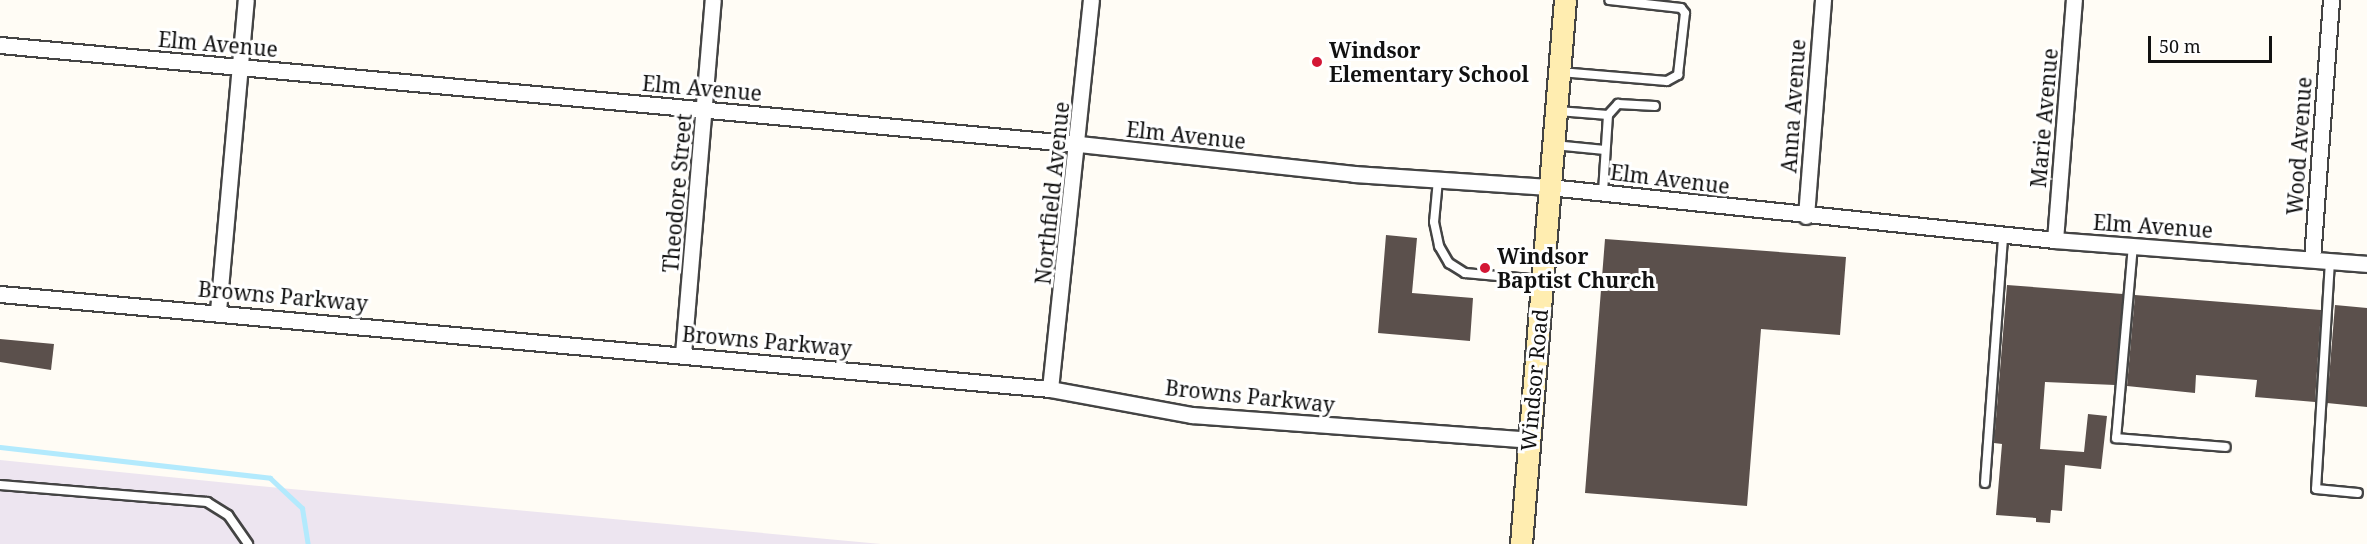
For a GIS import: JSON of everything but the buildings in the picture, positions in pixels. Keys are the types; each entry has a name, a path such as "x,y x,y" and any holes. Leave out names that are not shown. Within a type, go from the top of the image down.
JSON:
{"street":[{"path":"218,311 246,0"},
{"name":"Theodore Street","path":"683,354 713,0"},
{"name":"Northfield Avenue","path":"1050,389 1079,144 1092,0"},
{"name":"Windsor Road","path":"1521,544 1565,0"},
{"name":"Anna Avenue","path":"1806,216 1823,0"},
{"name":"Marie Avenue","path":"2055,240 2074,0"},
{"name":"Wood Avenue","path":"2312,259 2331,0"},
{"name":"Elm Avenue","path":"0,45 1079,144 1438,180 1549,187 1806,216 2055,240 2367,264"},
{"name":"Browns Parkway","path":"0,294 218,311 1050,389 1192,416 1529,440"}],"lane":[{"path":"1559,72 1667,81 1678,75 1685,13 1681,8 1610,0"},
{"path":"1603,193 1608,116 1618,104 1655,106"},
{"path":"1556,111 1608,116"},
{"path":"1553,145 1605,150"},
{"path":"1438,180 1434,222 1439,246 1449,263 1465,273 1542,280"},
{"path":"1985,483 2003,235"},
{"path":"2133,245 2116,438 2226,447"},
{"path":"2330,261 2316,489 2358,493"},
{"path":"0,485 207,502 228,515 248,544"}],"shaded area":[{"path":"0,460 259,486 881,544 0,544"}],"waterway":[{"path":"0,447 270,478 302,508 308,544"}],"place":[{"name":"Windsor Elementary School","path":"1317,62"},
{"name":"Windsor Baptist Church","path":"1485,268"}]}
